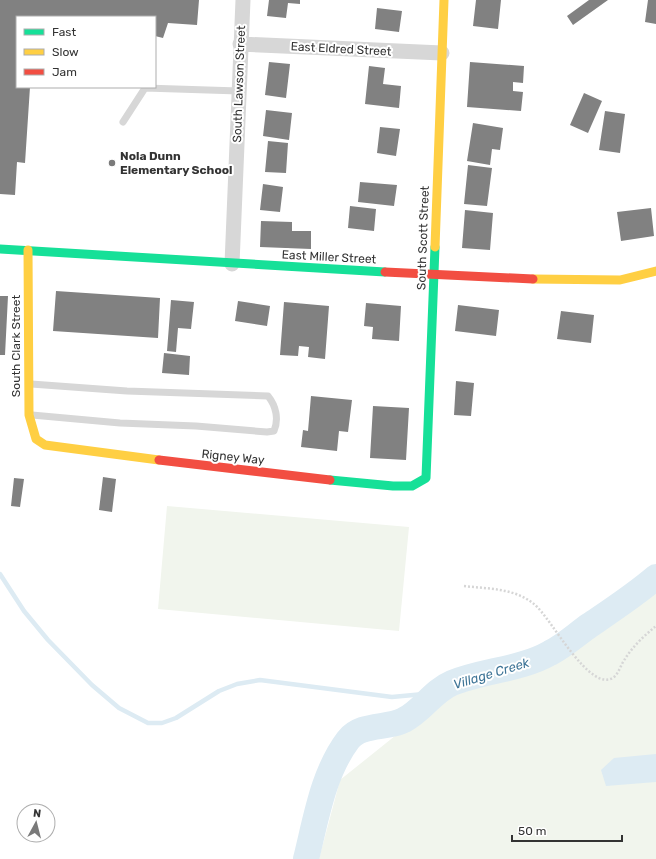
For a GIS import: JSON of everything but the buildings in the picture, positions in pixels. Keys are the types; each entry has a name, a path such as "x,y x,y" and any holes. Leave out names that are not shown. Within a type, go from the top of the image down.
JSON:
{"street":[{"name":"South Lawson Street","path":"232,264 243,0"},
{"name":"South Scott Street","path":"426,478 444,0"},
{"name":"East Eldred Street","path":"240,44 442,53"},
{"name":"East Miller Street","path":"0,249 232,264 516,279 620,280 656,271"},
{"name":"South Clark Street","path":"28,250 28,415 36,439 38,440"},
{"name":"Rigney Way","path":"38,440 45,446 193,465 393,486 412,486 426,478"}],"lane":[{"path":"123,122 145,88 239,91"},
{"path":"28,384 127,391 268,396 272,401 276,416 274,431 267,432 196,426 120,423 28,415"}],"path":[{"path":"464,586 510,591 534,603 544,613 583,667 595,677 606,680 614,677 625,658 644,636 656,626"}],"shaded area":[{"path":"167,506 409,527 399,631 158,609"},
{"path":"656,587 656,859 319,859 340,780 456,687 549,663"},
{"path":"656,754 656,782 606,786 601,770 614,758"}],"waterway":[{"path":"0,574 24,611 48,640 92,685 119,708 148,723 162,723 176,718 219,691 237,684 260,680 392,697 424,694 434,695"},
{"name":"Village Creek","path":"306,859 326,782 339,753 353,735 360,731 390,725 404,720 416,712 439,691 452,683 477,675 514,667 538,659 550,653 640,590 656,577"}],"traffic: fast":[{"path":"330,480 393,486 412,486 426,478 435,247"},
{"path":"0,249 385,272"}],"traffic: slow":[{"path":"435,247 444,0"},
{"path":"28,250 29,415 36,439 45,445 159,460"},
{"path":"533,279 620,280 656,271"}],"traffic: jam":[{"path":"385,272 533,279"},
{"path":"159,460 330,480"}],"place":[{"name":"Nola Dunn Elementary School","path":"112,163"}]}
